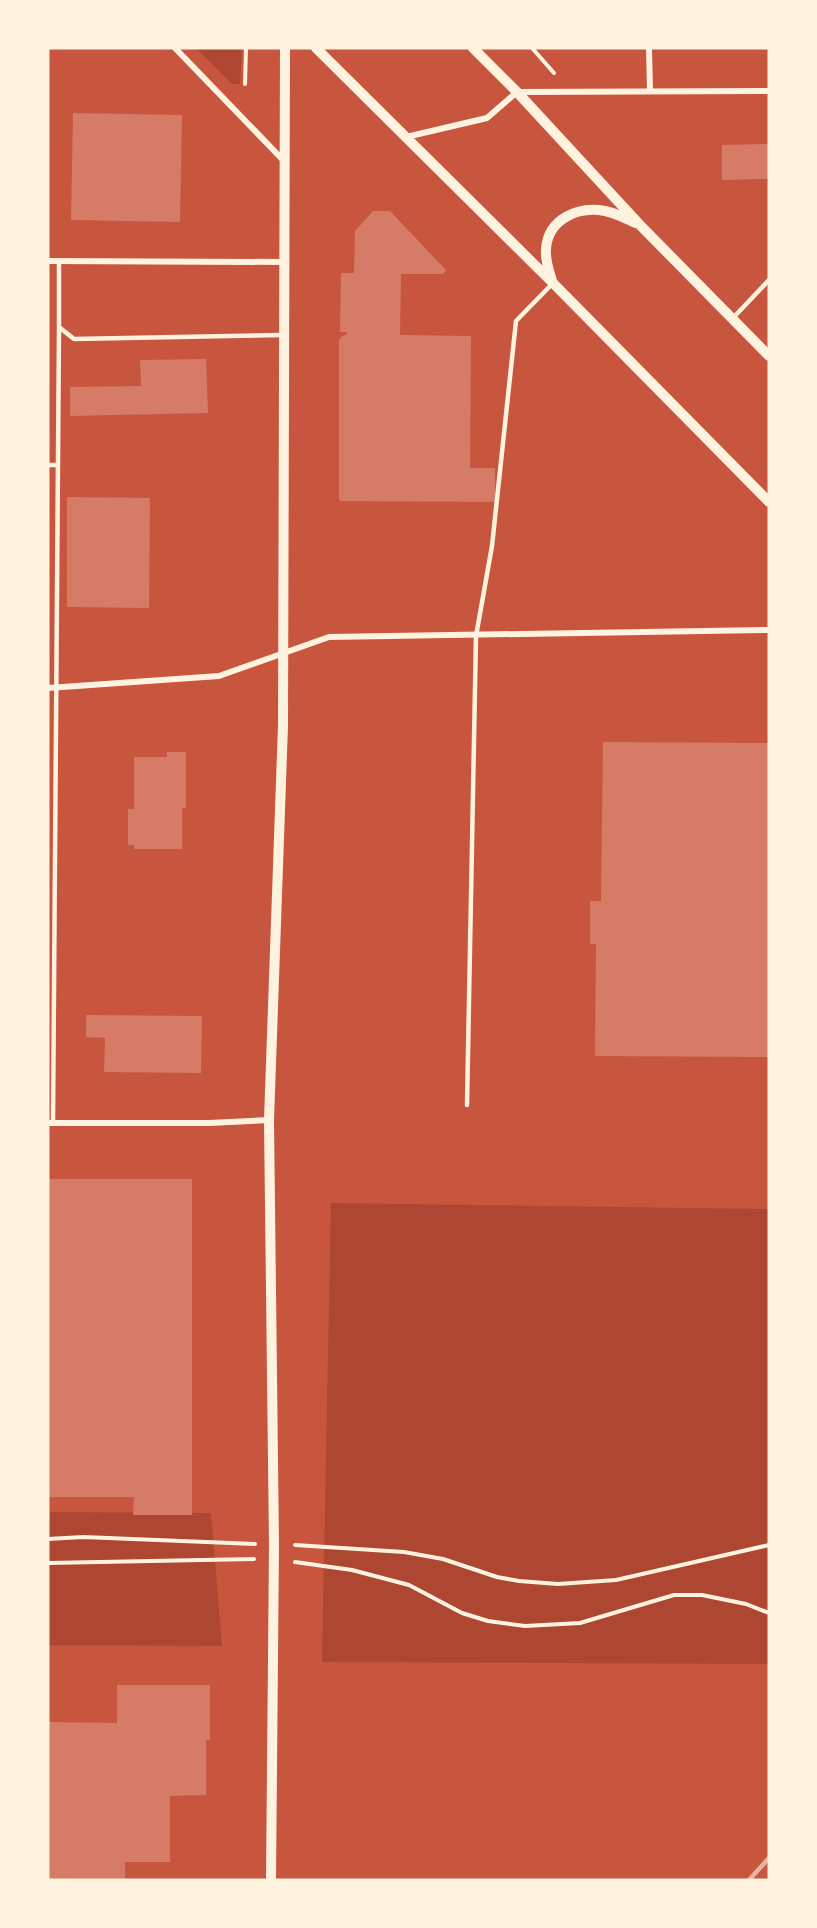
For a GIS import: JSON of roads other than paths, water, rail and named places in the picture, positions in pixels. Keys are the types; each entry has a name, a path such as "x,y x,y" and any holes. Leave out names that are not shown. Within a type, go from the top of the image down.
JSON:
{"street":[{"path":"174,48 284,161"},
{"path":"271,1880 274,1545 269,1120 283,725 285,48"},
{"path":"316,48 769,502"},
{"path":"473,48 517,92 639,224 769,356"},
{"path":"650,48 650,91"},
{"path":"405,137 487,118 517,92 769,91"},
{"path":"553,283 546,249 549,232 560,220 577,212 588,210 606,211 639,224"},
{"path":"48,261 284,262"},
{"path":"52,688 219,676 329,637 769,630"},
{"path":"50,1124 209,1123 269,1120"}],"lane":[{"path":"50,1124 52,688 59,261"},
{"path":"733,318 769,280"},
{"path":"467,1105 477,636 492,546 516,321 553,283"},
{"path":"59,327 74,339 285,335"},
{"path":"48,465 57,465"}],"railway":[{"path":"749,1880 769,1858"}]}
